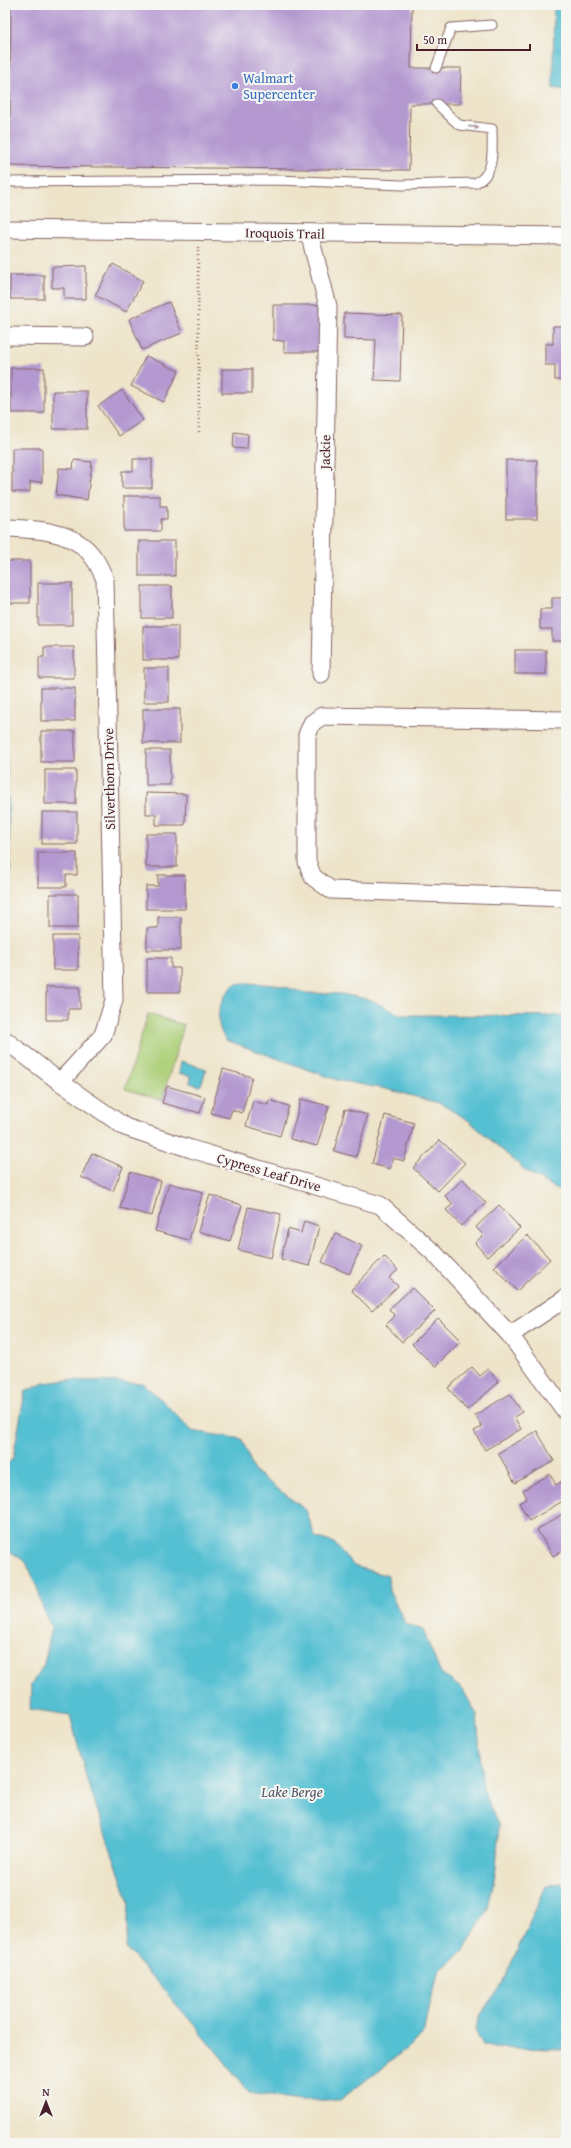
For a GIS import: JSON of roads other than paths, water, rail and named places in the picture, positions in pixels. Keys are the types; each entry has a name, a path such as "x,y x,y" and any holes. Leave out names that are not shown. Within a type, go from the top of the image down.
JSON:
{"street":[{"name":"Iroquois Trail","path":"5,229 566,236"},
{"name":"Jackie","path":"309,233 328,306 321,674"},
{"path":"5,336 85,337"},
{"name":"Silverthorn Drive","path":"5,528 47,530 75,541 93,555 105,578 114,1000 103,1035 60,1082"},
{"path":"566,720 322,716 312,723 307,735 307,862 313,877 331,890 566,898"},
{"name":"Cypress Leaf Drive","path":"5,1040 60,1082 125,1127 191,1149 380,1205 434,1253 510,1335 566,1412"},
{"path":"510,1335 566,1298"}],"lane":[{"path":"436,68 451,28 492,24"},
{"path":"5,182 278,180 402,185 475,183 482,181 493,154 492,129 459,125 437,104"}],"water":[{"path":"554,5 566,5 566,89 553,87"},
{"path":"5,703 11,896 5,900"},
{"path":"247,983 277,985 306,993 342,994 371,1000 400,1015 566,1016 566,1190 554,1188 526,1171 468,1120 439,1103 386,1089 337,1080 226,1040 219,1025 218,1018 221,1003 229,990 235,984"},
{"path":"181,1061 204,1068 206,1070 201,1085 199,1086 190,1083 191,1076 179,1073"},
{"name":"Lake Berge","path":"69,1380 142,1383 163,1401 192,1431 242,1439 254,1471 306,1510 315,1537 334,1543 354,1566 388,1576 389,1591 406,1624 423,1630 440,1672 463,1690 477,1715 483,1792 499,1825 496,1869 488,1908 464,1951 440,1970 430,2000 423,2035 340,2100 301,2100 249,2093 205,2037 126,1948 129,1902 87,1780 70,1715 30,1709 31,1685 44,1664 52,1628 44,1612 37,1587 26,1562 5,1548 5,1467 13,1458 25,1392 44,1383"},
{"path":"561,1883 566,1888 566,2049 494,2048 483,2045 475,2030 482,2012 502,1984 546,1886"}],"place":[{"name":"Walmart Supercenter","path":"235,86"}]}
